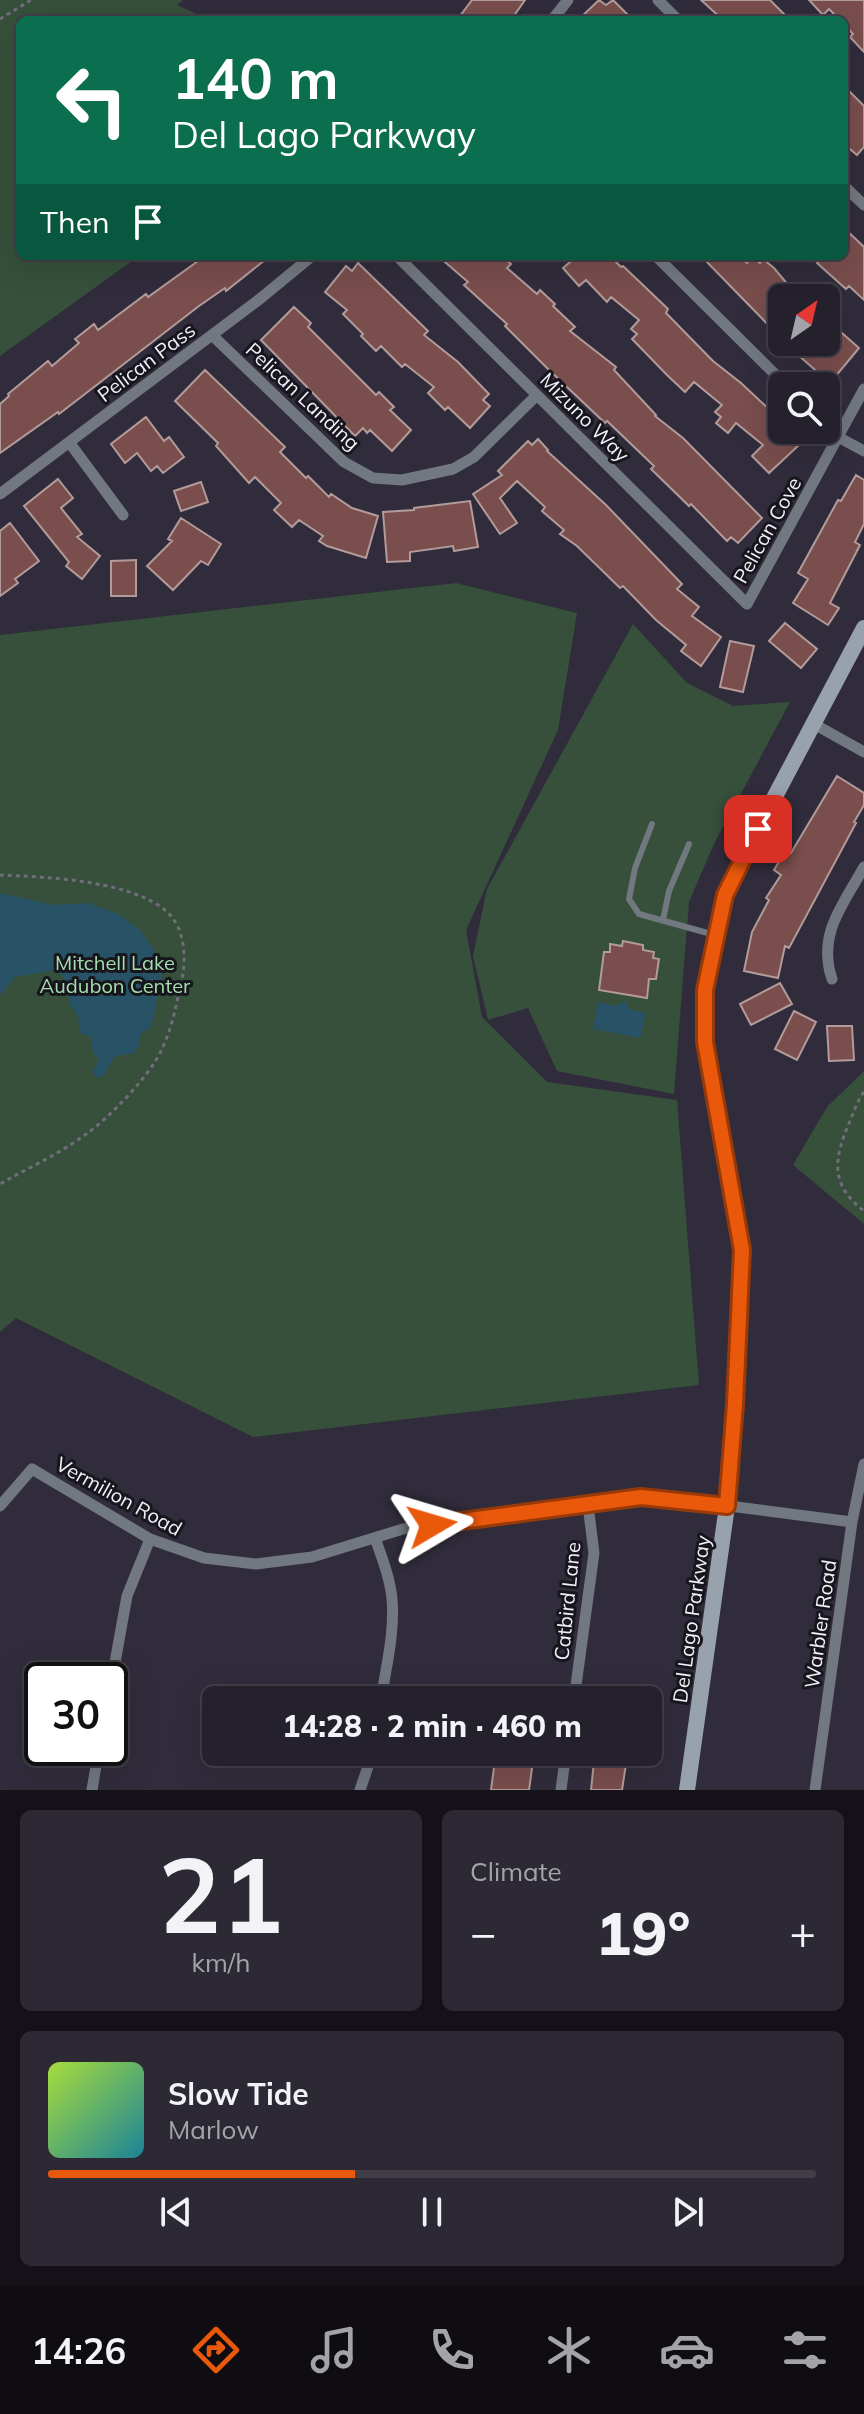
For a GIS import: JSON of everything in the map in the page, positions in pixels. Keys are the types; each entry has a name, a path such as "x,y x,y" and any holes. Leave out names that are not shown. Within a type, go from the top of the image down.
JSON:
{"street":[{"path":"555,16 568,0"},
{"path":"658,0 674,16"},
{"path":"848,190 864,205"},
{"name":"Pelican Pass","path":"0,494 307,260"},
{"name":"Mizuno Way","path":"401,260 747,604"},
{"path":"660,260 773,372"},
{"name":"Pelican Landing","path":"212,335 344,462 373,478 402,480 453,469 474,457 537,395"},
{"name":"Pelican Cove","path":"840,433 864,389"},
{"path":"840,438 864,451"},
{"path":"69,442 123,515"},
{"name":"Pelican Cove","path":"747,604 834,444"},
{"name":"Del Lago Parkway","path":"687,1790 727,1506 742,1250 705,1042 705,990 725,895 864,628"},
{"path":"814,724 864,752"},
{"path":"832,979 826,951 829,930 864,867"},
{"name":"Warbler Road","path":"815,1790 852,1522 864,1464"},
{"name":"Vermilion Road","path":"0,1506 32,1469 150,1539 204,1558 256,1564 312,1557 403,1529 641,1497 852,1522"},
{"name":"Catbird Lane","path":"576,1686 594,1553 588,1505"},
{"path":"375,1538 389,1580 392,1602 383,1686"},
{"path":"115,1662 127,1596 150,1539"},
{"path":"92,1790 96,1766"},
{"path":"360,1790 368,1766"},
{"path":"561,1790 564,1766"}],"lane":[{"path":"652,824 635,868 629,899 639,914 715,935"},
{"path":"663,920 669,891 689,844"}],"path":[{"path":"0,19 31,0"},
{"path":"0,875 86,883 127,891 163,907 180,931 186,963 173,1020 162,1051 136,1087 86,1135 0,1184"},
{"path":"864,1092 842,1140 836,1172 844,1193 864,1211"}],"green space":[{"path":"0,0 183,0 177,5 200,16 16,16 16,260 133,260 0,356"},
{"name":"Mitchell Lake Audubon Center","path":"456,583 577,613 558,730 466,930 482,1017 547,1082 677,1100 699,1385 253,1437 16,1318 0,1332 0,635"},
{"path":"633,624 687,683 733,706 790,702 713,846 689,902 674,1094 557,1071 528,1008 488,1020 473,956 487,889"},
{"path":"864,1071 864,1224 793,1165 827,1107"}],"water":[{"path":"0,893 53,905 88,903 120,915 140,930 158,956 163,972 151,1027 141,1033 134,1053 115,1056 104,1075 97,1078 92,1072 99,1060 93,1053 91,1037 80,1033 78,1016 70,1005 66,981 57,970 15,977 0,995"},
{"path":"624,1001 628,1009 646,1013 640,1038 593,1029 598,1002 616,1006"}],"building":[{"path":"472,0 525,0 514,16 460,16"},
{"path":"599,0 606,5 613,0 629,16 582,16"},
{"path":"701,0 770,0 786,16 719,16"},
{"path":"809,0 864,0 864,52 850,37 853,34 848,28 848,16 836,16 829,9 823,15"},
{"path":"848,90 864,106 864,147 857,155 848,147"},
{"path":"848,232 864,247 864,300 849,286 846,289 817,263 820,260 848,260"},
{"path":"199,260 265,260 226,291 225,288 199,306 59,414 0,453 0,404 8,394 48,361 52,366 79,343 75,339 94,324 98,330 146,294 148,297"},
{"path":"443,260 506,260 511,264 507,268 537,294 540,290 555,304 553,306 575,327 570,331 616,367 614,370 655,416 683,438 762,518 738,543 731,537 727,541 651,469 654,466 548,369 505,326 507,324 464,285 468,282"},
{"path":"567,260 614,260 623,266 668,309 666,313 713,361 768,408 768,444 799,445 769,473 752,456 763,445 736,423 728,433 716,423 721,417 715,412 722,405 694,382 685,392 632,339 637,334 631,329 639,320 611,297 607,302 586,280 579,286 563,268 570,262"},
{"path":"705,260 744,260 747,263 756,260 760,263 764,260 787,284 768,284 768,325"},
{"path":"358,263 428,331 424,335 458,362 489,394 483,400 490,406 470,428 428,393 434,387 405,364 402,367 381,346 376,351 343,314 347,310 325,292 346,266 352,271"},
{"path":"294,307 311,323 308,327 376,395 379,392 394,407 390,410 411,430 392,451 370,430 367,433 363,428 355,436 261,340"},
{"path":"842,333 859,348 839,372 817,372 799,356 840,356"},
{"path":"205,370 285,447 280,452 306,478 308,476 329,497 331,494 352,508 378,516 366,558 327,546 319,541 323,536 299,520 292,527 274,510 281,503 255,477 249,483 216,446 218,443 175,401"},
{"path":"146,417 164,441 169,437 184,457 163,473 157,466 151,471 137,453 125,463 111,444"},
{"path":"538,439 682,584 677,589 699,607 692,616 721,637 701,666 681,651 686,645 623,586 620,588 577,546 560,534 564,530 542,511 545,507 517,481 500,498 517,523 500,534 473,494 502,475 498,471 528,441 532,445"},
{"path":"856,475 864,480 864,524 855,542 860,545 830,603 839,608 828,625 793,603 808,579 798,573 838,500 841,501"},
{"path":"58,479 73,498 61,508 82,534 77,537 100,556 82,579 66,566 69,562 24,506"},
{"path":"201,482 208,502 181,511 174,491"},
{"path":"470,501 478,547 454,551 453,546 410,552 410,561 387,562 383,512"},
{"path":"181,518 221,544 208,565 201,561 173,590 147,566 172,541 168,539"},
{"path":"10,523 39,561 15,579 18,583 0,596 0,531"},
{"path":"136,560 136,596 111,596 111,561"},
{"path":"785,623 817,649 801,668 769,641"},
{"path":"730,641 754,646 743,692 720,687"},
{"path":"837,776 864,793 864,805 856,823 789,948 785,946 778,978 744,971 752,932 769,900 766,898 781,875 774,870 786,850 791,853"},
{"path":"623,941 643,945 643,950 654,952 653,958 659,959 656,979 649,979 647,998 599,990 604,952 610,952 610,944 622,946"},
{"path":"780,983 792,1004 751,1025 740,1004"},
{"path":"794,1011 816,1022 797,1060 775,1049"},
{"path":"827,1026 852,1026 854,1060 829,1061"},
{"path":"494,1766 532,1766 529,1790 491,1790"},
{"path":"594,1766 626,1766 622,1790 591,1790"}],"route":[{"path":"432,1525 641,1497 727,1506 742,1250 705,1042 705,990 725,895 758,829"}]}
